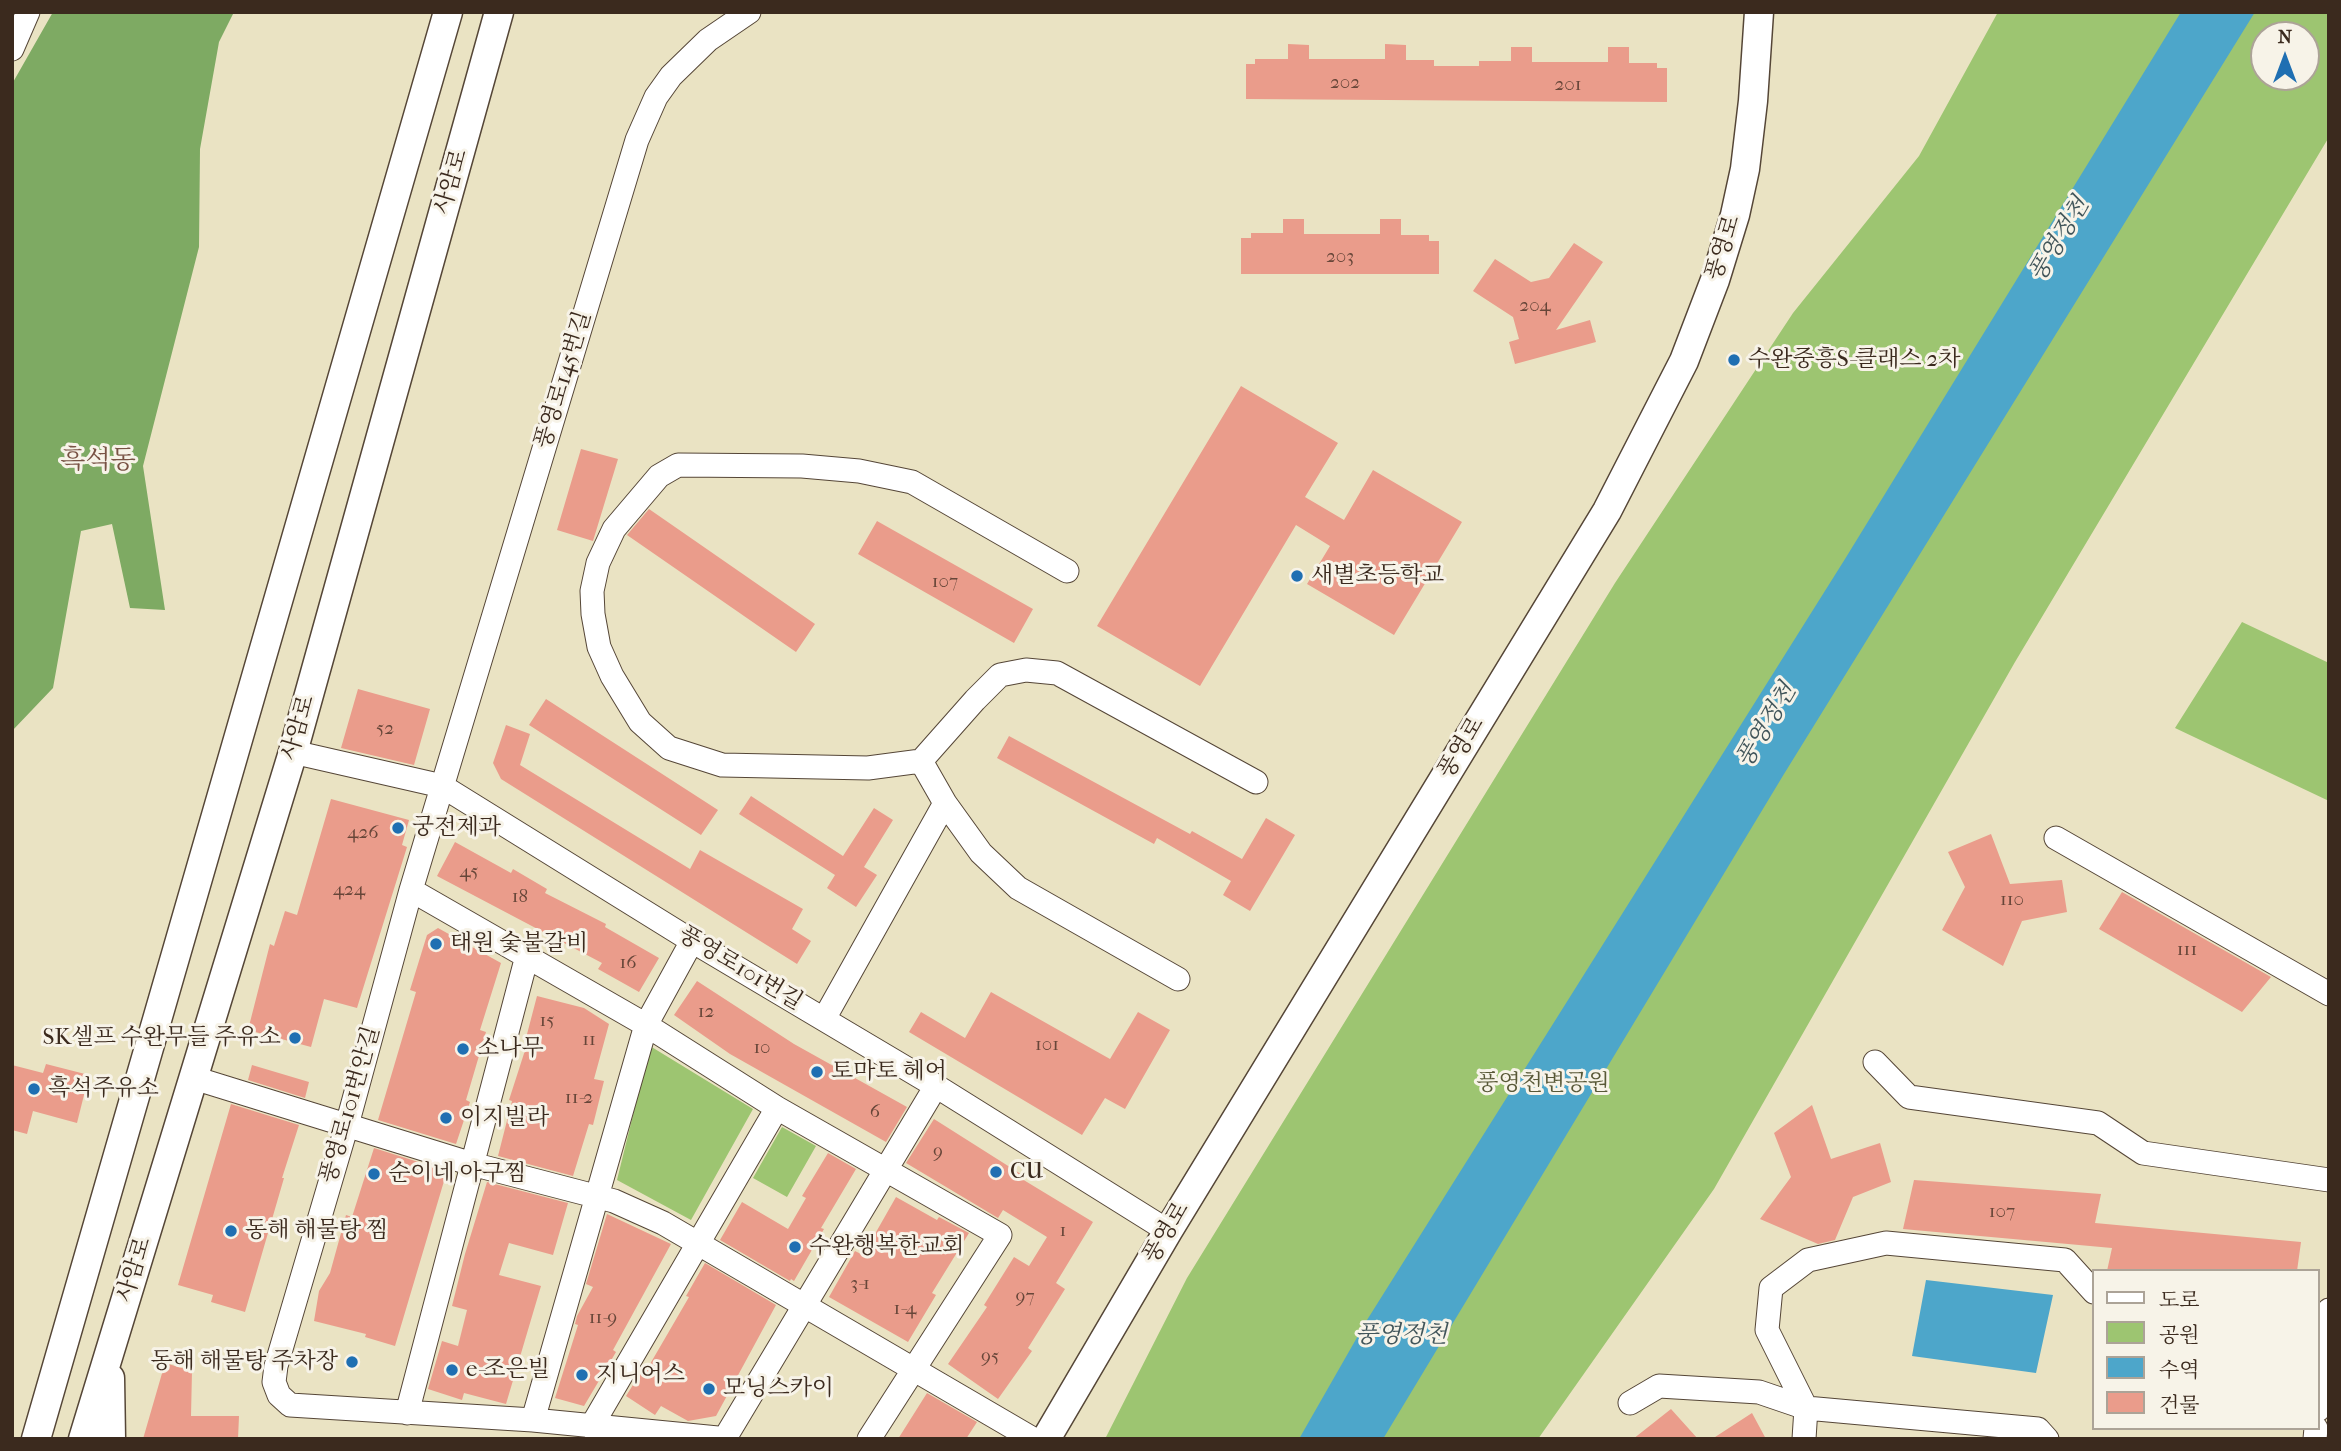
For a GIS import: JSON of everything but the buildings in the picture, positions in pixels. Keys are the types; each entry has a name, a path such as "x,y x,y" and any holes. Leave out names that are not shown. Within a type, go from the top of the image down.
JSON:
{"main road":[{"name":"사암로","path":"36,1439 448,12"},
{"name":"사암로","path":"83,1439 293,752 499,12"},
{"name":"풍영로","path":"1046,1439 1168,1231 1606,511 1684,361 1715,279 1735,215 1745,169 1759,12"},
{"path":"110,1351 111,1439"}],"street":[{"path":"12,50 28,12"},
{"name":"풍영로145번길","path":"442,786 637,141 656,97 671,76 708,40 749,12"},
{"path":"1067,571 912,482 859,471 788,466 678,464 659,476 614,529 598,563 592,591 593,614 599,647 612,676 640,722 669,748 722,765 868,768 921,761 1000,675 1026,670 1057,673 1256,782"},
{"name":"풍영로101번길","path":"293,752 442,786 692,941 936,1086 1168,1231"},
{"path":"921,761 981,853 1018,888 1178,979"},
{"name":"풍영로101번안길","path":"442,786 276,1366 274,1381 279,1395 290,1405 533,1420 726,1438 936,1086"},
{"path":"824,1019 946,803"},
{"path":"2056,838 2329,994"},
{"path":"411,890 646,1025 777,1108 1000,1235 869,1439"},
{"path":"533,1420 646,1025 692,941"},
{"path":"407,1413 527,956"},
{"path":"1875,1062 1909,1097 2098,1123 2143,1153 2329,1180"},
{"path":"194,1078 472,1164 614,1201 633,1209 805,1304 1033,1439"},
{"path":"592,1427 777,1108"},
{"path":"1804,1439 1806,1408 1767,1331 1772,1288 1808,1259 1886,1242 2065,1259 2092,1290"},
{"path":"2320,1395 2329,1310"},
{"path":"1630,1403 1659,1386 1759,1392 1806,1408 2038,1429 2047,1439"}],"green space":[{"path":"53,12 234,12 219,42 200,149 199,247 143,466 165,610 130,608 112,524 81,531 53,688 12,731 12,84"},
{"name":"풍영천변공원","path":"1998,12 2329,12 2329,137 2015,662 1714,1189 1538,1439 1105,1439 1187,1278 1615,583 1793,313 1919,156"},
{"path":"2242,622 2329,663 2329,801 2175,728"},
{"path":"650,1046 753,1109 691,1220 617,1180"},
{"path":"782,1127 816,1146 787,1197 753,1178"}],"water":[{"name":"풍영정천","path":"2181,12 2255,12 1784,774 1383,1439 1299,1439 1367,1320 1845,559"},
{"path":"1926,1280 2053,1295 2036,1373 1912,1356"}],"place":[{"name":"수완중흥S-클래스 2차","path":"1734,360"},
{"name":"새별초등학교","path":"1297,576"},
{"name":"궁전제과","path":"398,828"},
{"name":"태원 숯불갈비","path":"436,944"},
{"name":"SK셀프 수완무들 주유소","path":"295,1038"},
{"name":"소나무","path":"463,1049"},
{"name":"토마토 헤어","path":"817,1072"},
{"name":"흑석주유소","path":"34,1089"},
{"name":"이지빌라","path":"446,1118"},
{"name":"CU","path":"996,1172"},
{"name":"순이네 아구찜","path":"374,1174"},
{"name":"동해 해물탕 찜","path":"231,1231"},
{"name":"수완행복한교회","path":"795,1247"},
{"name":"동해 해물탕 주차장","path":"352,1362"},
{"name":"e-조은빌","path":"452,1370"},
{"name":"지니어스","path":"582,1375"},
{"name":"모닝스카이","path":"709,1389"}],"district":[{"name":"흑석동","path":"98,462"}]}
